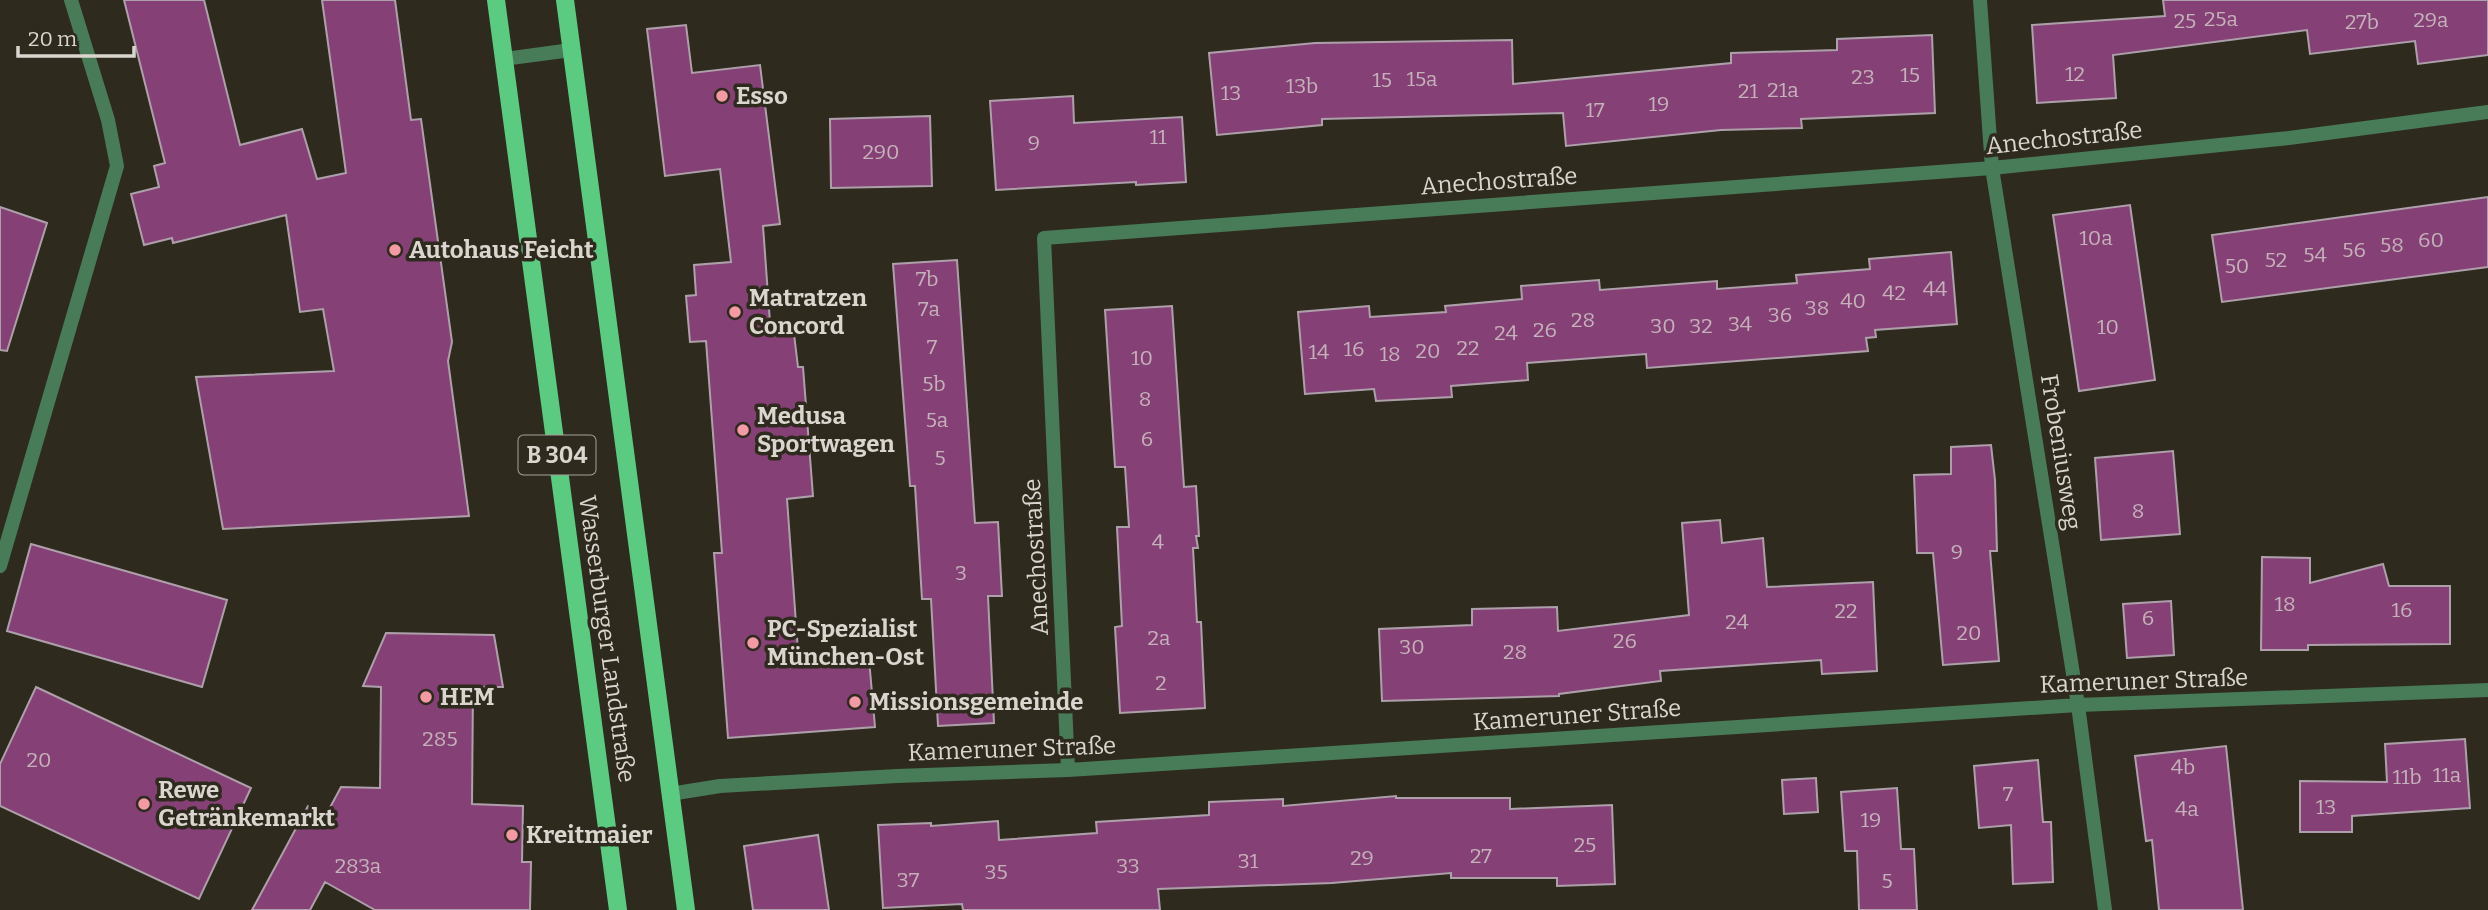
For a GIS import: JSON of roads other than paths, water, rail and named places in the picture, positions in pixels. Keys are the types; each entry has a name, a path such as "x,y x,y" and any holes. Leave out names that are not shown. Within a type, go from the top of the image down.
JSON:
{"main road":[{"name":"Wasserburger Landstraße","path":"496,0 618,910"},
{"name":"Wasserburger Landstraße","path":"565,0 686,910"}],"street":[{"path":"0,566 117,166 108,120 71,0"},
{"name":"Frobeniusweg","path":"1980,0 1992,168 2078,705 2105,910"},
{"path":"505,59 571,50"},
{"name":"Anechostraße","path":"1068,770 1044,237 1992,168 2289,138 2488,112"},
{"name":"Kameruner Straße","path":"670,794 720,786 1068,770 2078,705 2488,690"}],"place":[{"name":"Esso","path":"722,96"},
{"name":"Autohaus Feicht","path":"395,250"},
{"name":"Matratzen Concord","path":"735,312"},
{"name":"Medusa Sportwagen","path":"743,430"},
{"name":"PC-Spezialist München-Ost","path":"753,643"},
{"name":"HEM","path":"426,697"},
{"name":"Missionsgemeinde","path":"855,702"},
{"name":"Rewe Getränkemarkt","path":"144,804"},
{"name":"Kreitmaier","path":"512,835"}]}
